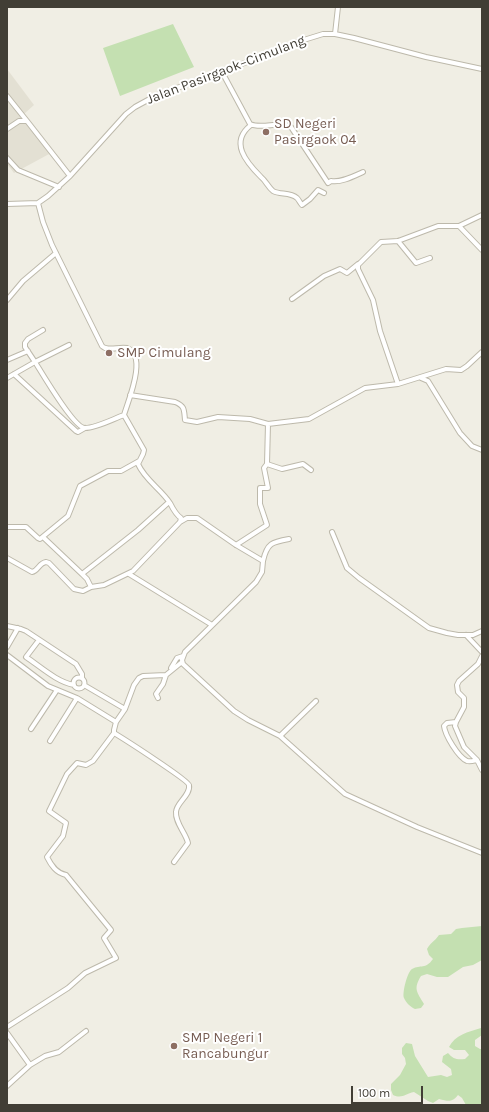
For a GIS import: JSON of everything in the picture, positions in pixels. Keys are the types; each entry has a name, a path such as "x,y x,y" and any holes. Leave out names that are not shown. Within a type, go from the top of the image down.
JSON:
{"street":[{"path":"335,34 338,7"},
{"name":"Jalan Pasirgaok–Cimulang","path":"38,203 59,187 126,114 135,107 157,95 222,72 310,37 323,34 335,34 426,57 482,69"},
{"path":"222,72 251,125"},
{"path":"7,96 70,176"},
{"path":"7,128 19,121 27,121"},
{"path":"251,125 260,126 285,124 290,126 328,183 330,181 334,182 348,179 363,172"},
{"path":"251,125 244,133 240,146 242,154 269,187 275,192 293,196 302,205 318,190 324,193"},
{"path":"7,158 18,170 59,187"},
{"path":"7,204 38,203 45,228 56,253 103,347 127,348 134,354 137,363 133,386 124,416 144,450 139,461 121,471 108,472 80,486 68,516 42,537 38,539 26,527 7,527"},
{"path":"292,299 324,276 340,269 347,273 381,242 398,241 438,226 459,226 482,215"},
{"path":"459,226 482,250"},
{"path":"398,241 416,263 430,258"},
{"path":"7,300 23,281 56,253"},
{"path":"361,261 358,265 358,269 373,300 380,331 398,384"},
{"path":"43,330 26,340 25,345 65,409 79,425 85,428"},
{"path":"7,378 69,345"},
{"path":"7,360 28,351"},
{"path":"130,395 181,404 184,409 185,420 197,422 218,417 250,419 268,424 309,419 363,388 398,384 446,369 461,370 482,352"},
{"path":"14,374 78,432 85,428 124,416"},
{"path":"421,378 428,381 460,433 472,446 482,450"},
{"path":"236,545 267,525 260,504 260,488 268,488 264,468 267,464 268,424"},
{"path":"139,461 138,464 143,474 169,502 181,518 180,522"},
{"path":"267,464 282,468 303,464 311,470"},
{"path":"82,574 138,530 169,502"},
{"path":"7,558 32,572 35,571 40,564 46,562 49,563 74,589 83,591 92,587 104,585 129,574 180,522 187,518 197,518 236,545 263,561"},
{"path":"332,532 347,568 358,578 429,628 447,633 466,635 476,634 482,631"},
{"path":"42,537 82,574 92,587"},
{"path":"7,1027 68,988 85,973 116,958 104,938 111,930 66,875 61,874 51,865 47,857 63,836 66,823 49,811 67,774 77,763 86,765 93,761 114,733 116,722 125,709 134,685 139,678 143,676 167,674 182,662 185,652 256,582 262,572 265,552 270,545 289,539"},
{"path":"129,574 212,625"},
{"path":"7,626 18,628 76,664 82,674 84,685 125,709"},
{"path":"7,647 18,628"},
{"path":"466,635 482,652"},
{"path":"39,640 26,657 67,684 74,685 76,688 80,688 84,685"},
{"path":"7,655 42,682 77,698 116,722"},
{"path":"158,698 156,694 161,688 167,674 177,658 183,656"},
{"path":"482,657 478,664 459,681 457,685 458,692 464,698 464,707 456,722 456,731 464,747 476,760 482,770"},
{"path":"182,662 234,711 248,720 280,736 345,794 417,827 482,853"},
{"path":"74,685 73,682 75,679 78,677 82,678"},
{"path":"31,728 57,690"},
{"path":"50,741 77,698"},
{"path":"280,736 316,701"},
{"path":"456,722 447,723 444,726 448,737 457,752 465,760 470,762 476,760"},
{"path":"114,733 173,771 189,784 187,793 176,813 177,820 188,844 174,862"},
{"path":"7,1086 30,1065 45,1056 59,1052 86,1031"},
{"path":"7,1033 30,1065"}],"shaded area":[{"path":"7,69 34,105 24,114 51,153 14,173 7,164"}],"green space":[{"path":"173,24 194,67 120,96 103,48"},
{"path":"482,926 482,960 473,965 463,967 448,977 437,977 427,974 421,976 417,984 417,990 424,1004 421,1008 415,1009 409,1005 405,1000 404,988 410,971 418,967 425,966 433,959 429,955 427,949 439,935 451,934 456,929"},
{"path":"481,1028 482,1035 475,1040 475,1046 482,1049 482,1105 466,1105 462,1098 458,1095 452,1100 447,1101 439,1099 433,1103 414,1092 401,1096 393,1095 391,1084 400,1075 406,1064 405,1058 402,1054 402,1048 406,1043 412,1044 415,1056 428,1077 441,1075 447,1077 452,1075 451,1069 442,1062 443,1056 448,1053 453,1058 465,1059 469,1055 465,1050 454,1050 449,1047 462,1034"}],"place":[{"name":"SD Negeri Pasirgaok 04","path":"266,132"},
{"name":"SMP Cimulang","path":"109,353"},
{"name":"SMP Negeri 1 Rancabungur","path":"174,1046"}]}
